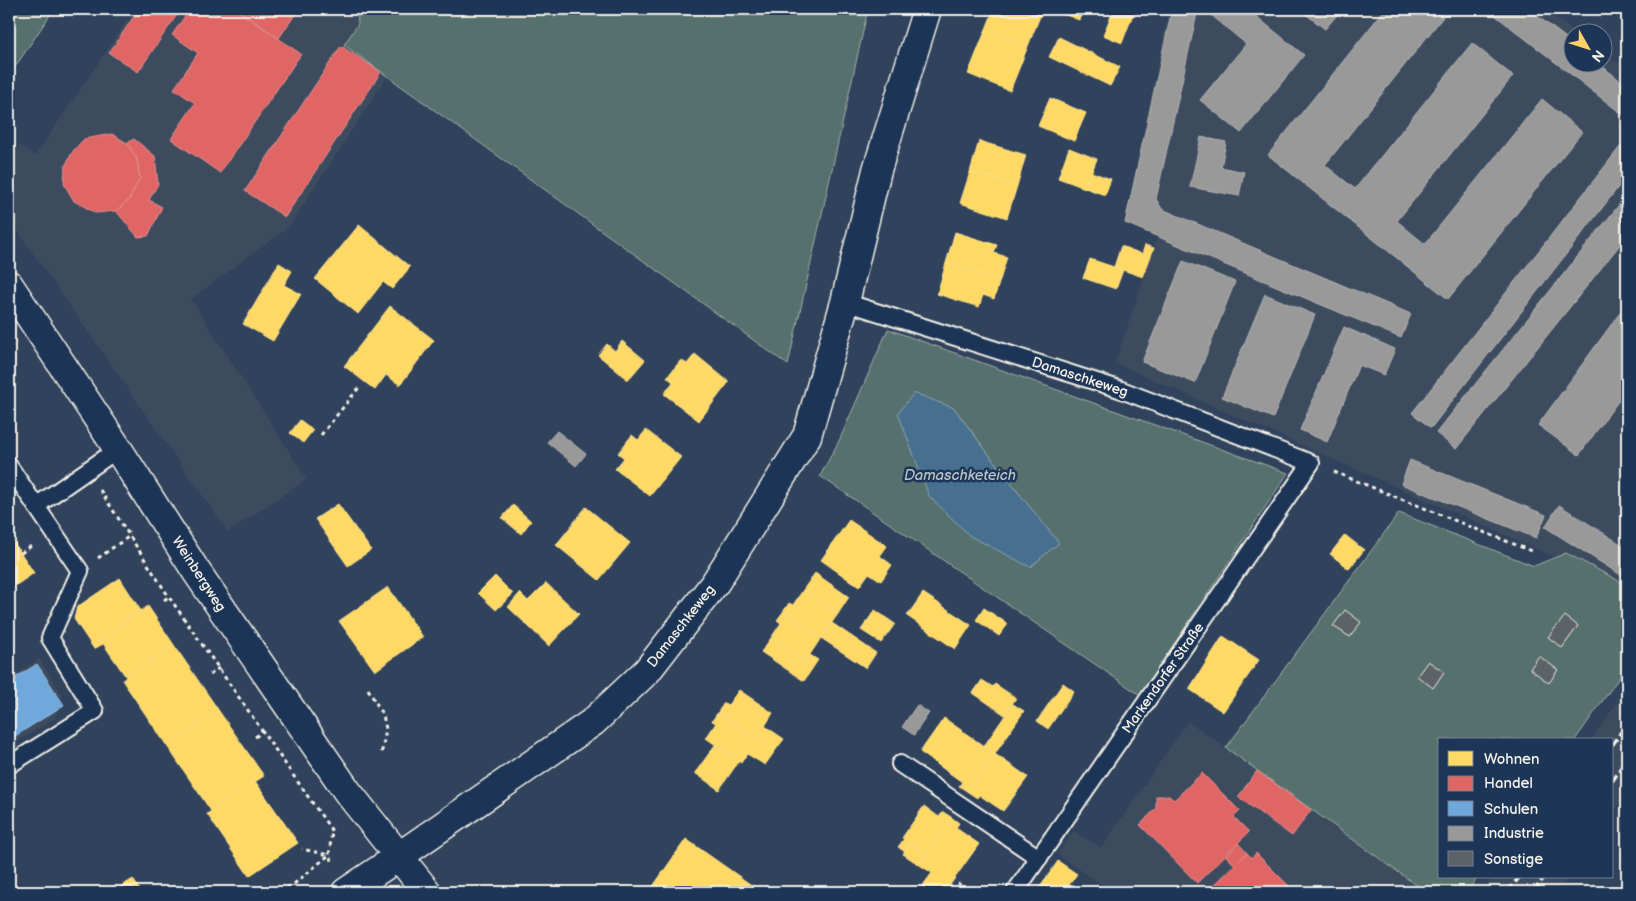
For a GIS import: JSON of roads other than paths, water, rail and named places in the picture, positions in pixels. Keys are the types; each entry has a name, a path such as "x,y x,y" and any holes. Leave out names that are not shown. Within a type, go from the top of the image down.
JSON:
{"street":[{"name":"Damaschkeweg","path":"348,891 593,722 647,671 715,583 807,436 846,302 877,170 927,9"},
{"name":"Weinbergweg","path":"9,285 196,571 347,791 398,857"},
{"path":"398,857 427,892"}],"lane":[{"name":"Damaschkeweg","path":"846,302 1119,389 1312,463"},
{"path":"36,506 118,450"},
{"name":"Markendorfer Straße","path":"1015,892 1312,463"},
{"path":"9,466 80,571 50,638 95,711 9,765"},
{"path":"900,764 1039,858"}],"water":[{"name":"Damaschketeich","path":"914,393 954,408 1059,543 1030,567 970,536 929,496 898,413"}],"railway":[{"path":"1614,742 1627,724"},
{"path":"1614,778 1627,759"},
{"path":"1508,892 1518,878"},
{"path":"1534,892 1543,878"}]}
